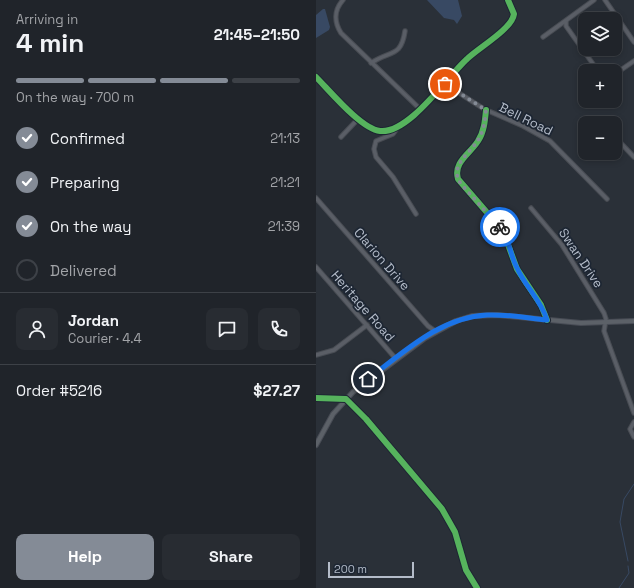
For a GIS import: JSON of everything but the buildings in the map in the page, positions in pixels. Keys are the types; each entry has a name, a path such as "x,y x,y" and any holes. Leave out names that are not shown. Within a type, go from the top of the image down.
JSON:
{"main road":[{"path":"316,445 328,422 346,399 360,386 435,331 456,321 484,315 605,323 634,321"}],"street":[{"path":"344,0 336,14 337,26 371,63 420,109"},
{"path":"316,77 358,119 370,128 378,131 390,130 400,125 435,96 467,59 511,23 513,10 508,0"},
{"path":"543,37 594,0"},
{"path":"605,0 634,42"},
{"path":"566,21 566,26 593,64"},
{"path":"371,63 400,48 403,44 405,32"},
{"path":"622,69 634,61"},
{"name":"Bell Road","path":"445,84 486,110 524,126 550,141 606,199"},
{"path":"486,110 485,122 480,136 459,164 457,176 461,184 503,231 517,269 541,305 547,320"},
{"path":"341,137 358,119"},
{"path":"400,125 393,134 376,141 374,152 378,161 393,177 416,214"},
{"path":"622,144 634,157"},
{"name":"Clarion Drive","path":"316,198 428,326 435,331"},
{"name":"Swan Drive","path":"531,208 562,245 604,313 606,319 604,331 634,413"},
{"name":"Heritage Road","path":"316,267 396,359"},
{"path":"316,355 334,350 367,325"},
{"path":"316,398 346,399 366,419 442,509 455,532 466,570 477,588"},
{"path":"634,422 630,429 634,437"}],"water":[{"path":"427,0 458,0 462,16 457,24 454,20 444,18"},
{"path":"325,9 330,27 329,30 316,38 316,15"}],"waterway":[{"path":"628,561 620,522 624,499 634,484"},
{"path":"619,588 629,573 628,566"}],"cycle path":[{"path":"316,77 355,117 364,124 372,129 380,131 391,130 403,124 415,114 467,59 507,26 512,20 514,14 508,0"},
{"path":"486,110 482,134 475,146 460,163 457,173 458,179 503,231 517,269 541,305 547,320"},
{"path":"316,398 346,399 366,419 442,509 455,532 466,570 477,588"}],"way so far":[{"path":"445,84 486,110 482,132 475,145 459,164 457,176 461,184 500,227"}],"route":[{"path":"368,379 443,326 463,318 472,316 497,315 547,320 541,305 517,269 512,258 507,239 500,227"}]}
